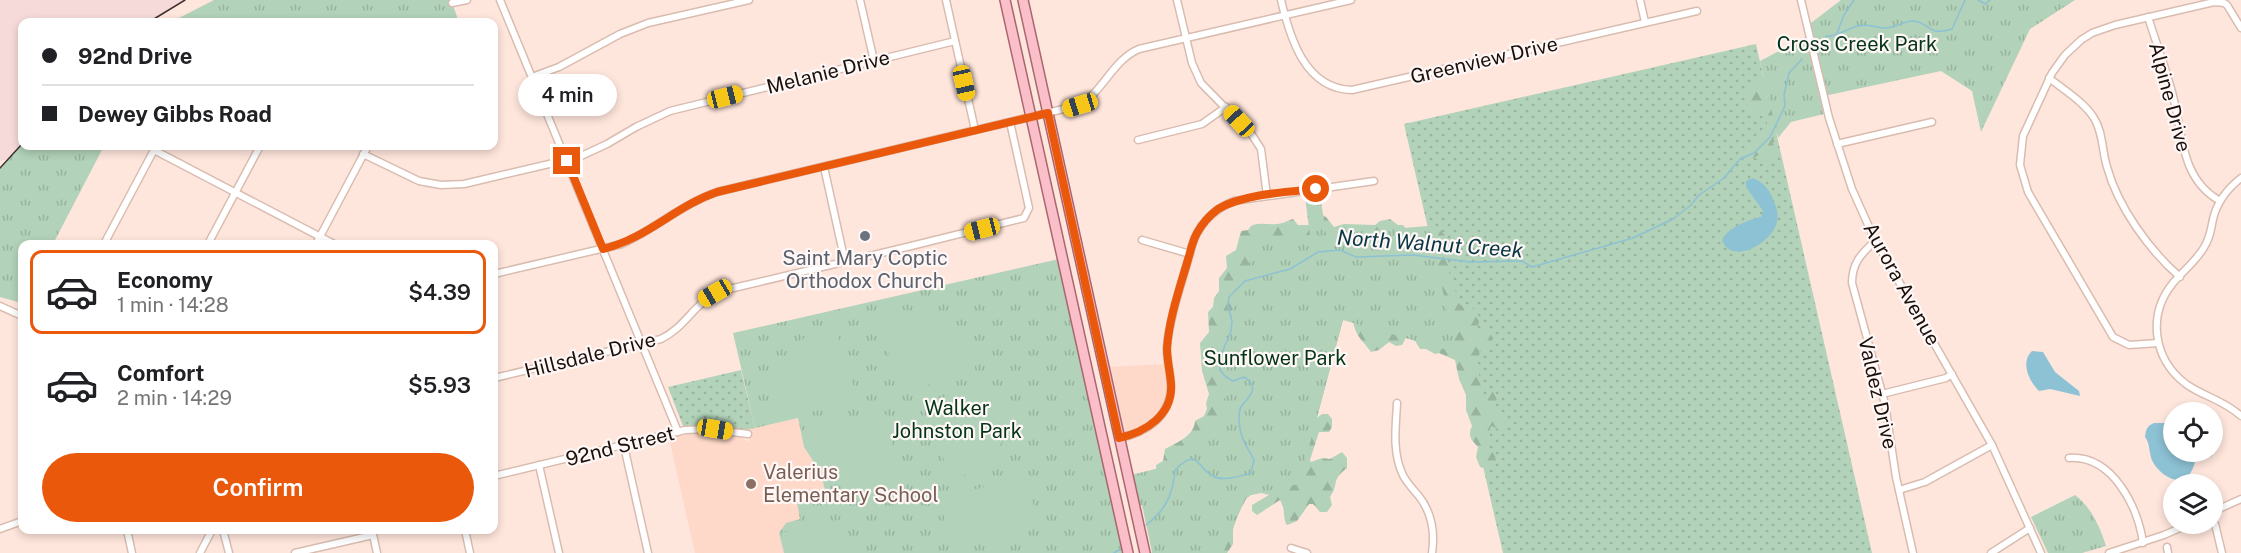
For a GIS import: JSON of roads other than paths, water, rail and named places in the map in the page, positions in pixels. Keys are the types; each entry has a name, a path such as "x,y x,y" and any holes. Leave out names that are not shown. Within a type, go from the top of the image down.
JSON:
{"main road":[{"path":"1005,0 1128,553"},
{"path":"1023,0 1145,553"}],"street":[{"path":"452,3 466,0"},
{"path":"500,0 678,432"},
{"path":"532,77 559,67 594,46 629,30 749,0"},
{"path":"860,0 874,61"},
{"path":"946,0 975,130"},
{"path":"1177,0 1192,63 1202,82 1252,135 1261,149 1267,196"},
{"name":"Greenview Drive","path":"1281,0 1292,40 1298,55 1308,68 1320,79 1338,88 1353,90 1697,11"},
{"path":"498,273 622,244 641,236 704,196 1080,105 1090,98 1124,58 1134,51 1351,0"},
{"path":"1640,0 1645,22"},
{"name":"Aurora Avenue","path":"1801,0 1837,144 1852,189 1875,241 1992,445 2042,553"},
{"path":"2157,343 2129,345 2113,337 2030,196 2022,174 2021,146 2049,78 2064,55 2081,40 2103,28 2214,2 2224,3 2241,28"},
{"name":"Alpine Drive","path":"2148,17 2173,95 2182,149 2203,189 2220,201"},
{"name":"Melanie Drive","path":"363,154 408,178 441,185 464,184 567,161 607,144 670,111 955,41"},
{"path":"2049,78 2084,106 2096,120 2106,165 2117,192 2148,245 2180,277"},
{"path":"1138,140 1202,124 1226,107"},
{"name":"Hillsdale Drive","path":"498,377 662,339 671,334 699,304 715,293 1022,219 1027,215 1029,208 1010,122"},
{"path":"1837,144 1932,122"},
{"path":"106,240 154,150 326,240"},
{"path":"210,240 258,150"},
{"path":"318,240 366,150"},
{"path":"824,167 845,262"},
{"path":"2241,178 2220,201 2205,247 2170,288 2161,305 2156,331 2157,343 2166,363 2182,380 2220,400 2241,416"},
{"path":"1119,438 1141,432 1161,416 1166,407 1171,385 1167,359 1170,326 1198,230 1216,210 1234,201 1374,181"},
{"path":"1142,240 1190,254"},
{"name":"Valdez Drive","path":"1875,241 1860,254 1854,264 1851,283 1882,394 1913,553"},
{"path":"0,306 18,314"},
{"path":"1882,394 1946,378 1952,374"},
{"path":"1397,403 1397,458 1405,480 1420,498 1431,520 1434,542 1432,553"},
{"name":"92nd Street","path":"498,475 678,432 709,429 748,434"},
{"path":"1899,490 1927,480 1992,445"},
{"path":"624,446 648,553"},
{"path":"2069,458 2082,458 2095,464 2119,485 2136,512 2143,543"},
{"path":"539,465 559,553"},
{"path":"2223,507 2241,499"},
{"path":"0,529 18,522"},
{"path":"1991,553 2030,528"},
{"path":"128,534 132,553"},
{"path":"200,553 210,534"},
{"path":"224,534 229,553"},
{"path":"295,553 365,534"},
{"path":"372,534 377,553"},
{"path":"466,534 470,553"},
{"path":"2109,553 2165,534"},
{"path":"2217,534 2222,553"},
{"path":"1292,548 1307,553"}],"water":[{"path":"1753,178 1767,188 1775,204 1778,218 1772,232 1759,245 1742,251 1734,251 1727,248 1722,240 1725,235 1739,225 1761,217 1763,211 1746,187 1746,181"},
{"path":"2032,351 2043,352 2055,372 2079,391 2080,396 2050,389 2039,391 2032,382 2026,366 2028,355"},
{"path":"2163,423 2163,462 2195,462 2189,474 2164,474 2154,464 2145,437 2150,425"}],"waterway":[{"path":"1837,33 1844,15 1854,0"},
{"name":"North Walnut Creek","path":"1823,39 1862,25 1886,28 1913,21 1937,31 1952,29 1965,0"},
{"name":"North Walnut Creek","path":"1978,0 1985,4 1990,0"},
{"name":"North Walnut Creek","path":"1146,525 1159,513 1167,501 1175,470 1189,460 1193,459 1217,478 1232,478 1251,473 1254,460 1242,437 1239,419 1240,408 1250,396 1253,388 1244,377 1233,381 1226,377 1220,370 1219,360 1231,331 1229,297 1245,281 1290,269 1318,252 1340,250 1356,257 1413,255 1470,262 1522,261 1532,267 1633,238 1673,219 1691,205 1699,195 1724,178 1740,159 1754,153 1770,137 1785,106 1784,95 1789,73 1802,59"},
{"name":"North Walnut Creek","path":"1114,553 1119,550"}],"railway":[{"path":"156,18 185,0"},
{"path":"0,168 18,148"}],"place":[{"name":"Saint Mary Coptic Orthodox Church","path":"865,236"},
{"name":"Valerius Elementary School","path":"751,484"}],"park label":[{"name":"Cross Creek Park","path":"1857,44"},
{"name":"Sunflower Park","path":"1275,358"},
{"name":"Walker Johnston Park","path":"957,420"}]}
